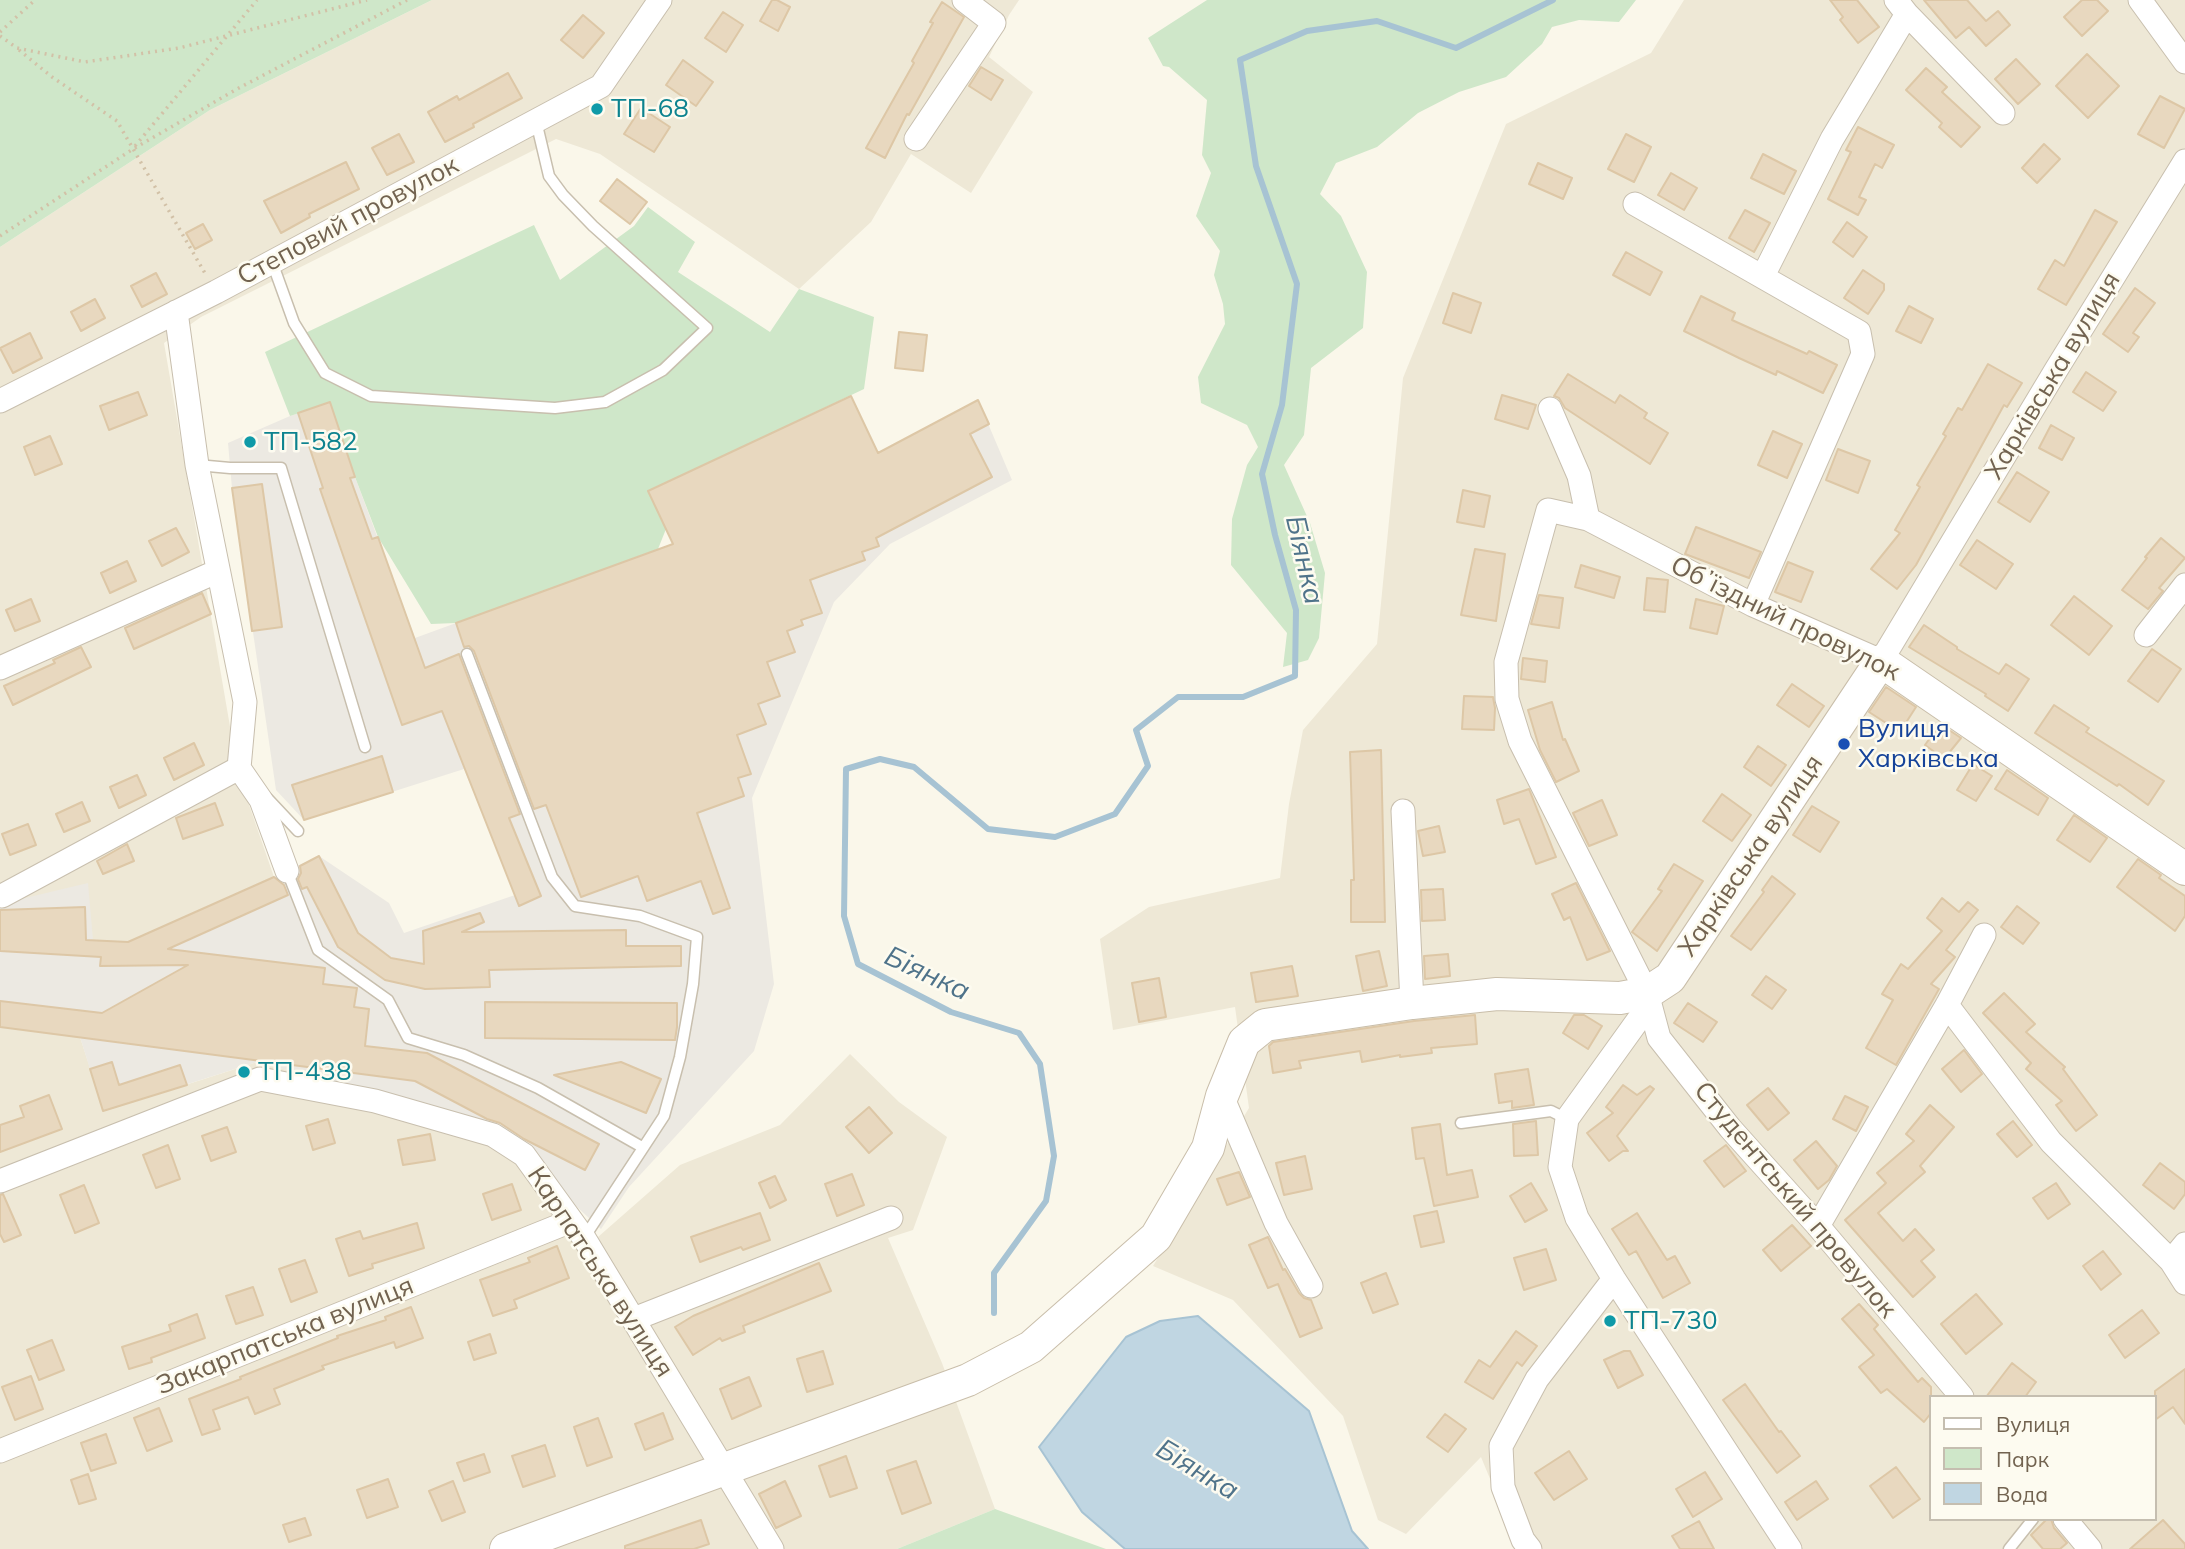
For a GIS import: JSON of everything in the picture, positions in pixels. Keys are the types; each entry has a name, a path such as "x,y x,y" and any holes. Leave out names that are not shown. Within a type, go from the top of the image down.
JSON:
{"street":[{"name":"Степовий провулок","path":"0,401 216,292 601,86 660,0"},
{"path":"916,139 994,23 964,0"},
{"path":"2140,0 2185,62"},
{"path":"1763,276 1902,7 2003,113"},
{"name":"Харківська вулиця","path":"1647,993 1670,978 1881,661 2185,160"},
{"path":"1635,204 1859,332 1863,354 1753,605"},
{"path":"176,312 197,465 245,702 239,768 261,800 287,871"},
{"path":"1550,409 1579,477 1588,519"},
{"name":"Обʼїздний провулок","path":"1647,993 1520,741 1507,699 1506,662 1548,510 1588,519 1753,605 1881,661 2185,869"},
{"path":"0,668 218,571"},
{"path":"2146,635 2185,585"},
{"path":"2,896 239,768"},
{"path":"1403,811 1412,1003"},
{"path":"1818,1226 1947,1005 1984,935"},
{"path":"506,1549 968,1380 1031,1347 1156,1237 1208,1148 1222,1096 1244,1042 1265,1025 1412,1003 1497,994 1620,998 1647,993 1641,1016 1567,1119 1560,1167 1577,1218 1790,1549"},
{"name":"Студентський провулок","path":"1647,993 1659,1038 1730,1128 1818,1226 1960,1395"},
{"path":"1947,1005 2052,1142 2178,1252 2185,1283"},
{"name":"Карпатська вулиця","path":"0,1181 260,1079 375,1101 493,1135 524,1155 577,1229 772,1549"},
{"path":"1222,1096 1276,1223 1311,1286"},
{"path":"634,1319 891,1218"},
{"name":"Закарпатська вулиця","path":"0,1451 577,1229"},
{"path":"1530,1549 1523,1540 1503,1487 1501,1446 1536,1379 1614,1279"},
{"path":"2067,1521 2090,1549"}],"lane":[{"path":"272,262 295,323 325,373 371,396 555,408 604,402 663,370 707,328 593,226 549,177 536,121"},
{"path":"197,465 281,468 365,747"},
{"path":"467,654 552,877 575,906 640,916 697,937 694,984 680,1057 664,1116 577,1229"},
{"path":"239,768 298,831"},
{"path":"287,871 318,950 388,1000 408,1038 464,1055 538,1088 642,1147"},
{"path":"1461,1123 1552,1111 1567,1119"},
{"path":"2009,1549 2031,1521"}],"path":[{"path":"35,0 0,34 52,77 117,121 216,292"},
{"path":"133,149 257,0"},
{"path":"17,48 85,62 179,48 367,0"},
{"path":"0,236 133,149 237,89 407,0"}],"shaded area":[{"path":"432,0 1019,0 989,57 1033,92 971,193 911,154 871,222 799,289 600,154 556,139 201,317 164,343 238,773 274,877 128,942 93,941 0,904 0,247 210,110"},
{"path":"1684,0 2185,0 2185,1549 1519,1549 1481,1457 1406,1534 1378,1520 1343,1416 1233,1300 1153,1266 1249,1108 1235,1007 1113,1030 1100,939 1149,907 1280,878 1289,804 1303,730 1377,644 1403,378 1506,124 1651,53"},
{"path":"978,400 1012,480 890,544 834,602 752,798 774,984 754,1051 629,1187 601,1229 577,1207 524,1148 481,1122 257,1062 103,1111 80,1037 0,1027 0,904 88,883 93,940 128,942 319,856 389,903 404,933 515,895 464,769 304,820 276,790 232,488 228,443 330,402 415,638 782,504"},
{"path":"0,1027 80,1037 104,1111 257,1062 481,1122 524,1148 577,1207 598,1237 680,1165 780,1125 850,1054 899,1102 947,1137 913,1230 888,1238 942,1363 995,1509 897,1549 0,1549"}],"green space":[{"path":"0,0 432,0 210,110 0,247"},
{"path":"1207,0 1636,0 1619,22 1579,20 1552,27 1542,44 1506,77 1459,92 1418,113 1377,147 1336,163 1320,194 1341,216 1367,272 1363,328 1311,368 1304,435 1284,465 1310,523 1325,573 1319,638 1308,660 1283,667 1287,633 1231,565 1232,519 1247,465 1258,447 1247,425 1201,403 1198,377 1225,324 1223,304 1214,275 1220,251 1196,216 1211,173 1202,155 1207,100 1169,67 1163,66 1148,38"},
{"path":"648,207 695,242 678,272 770,332 799,289 874,317 864,389 649,491 666,529 658,549 456,623 431,624 378,537 330,403 290,416 265,352 534,225 560,280 634,226"},
{"path":"995,1509 1106,1549 897,1549"}],"water":[{"path":"1198,1316 1309,1411 1352,1531 1368,1549 1125,1549 1082,1512 1039,1447 1126,1337 1160,1321"}],"building":[{"path":"772,0 790,7 778,31 760,21"},
{"path":"1830,0 1857,0 1879,27 1858,43 1840,20 1843,17"},
{"path":"1924,0 1967,0 1986,21 1998,11 2010,25 1986,46 1969,27 1956,38"},
{"path":"2082,0 2097,0 2108,11 2082,36 2064,17"},
{"path":"942,2 964,17 909,115 907,114 885,158 866,148 914,63 912,61"},
{"path":"723,12 743,25 726,52 705,38"},
{"path":"583,15 604,33 583,58 561,40"},
{"path":"2087,54 2119,86 2088,118 2056,86"},
{"path":"2016,59 2040,84 2018,104 1995,79"},
{"path":"683,60 713,82 696,106 666,85"},
{"path":"981,67 1003,80 991,100 969,86"},
{"path":"1926,68 1947,87 1942,92 1980,127 1961,147 1939,127 1942,123 1906,90"},
{"path":"508,73 522,98 445,142 428,112 457,96 459,100"},
{"path":"2160,96 2185,109 2164,148 2138,134"},
{"path":"641,108 670,127 654,152 624,134"},
{"path":"1858,127 1894,145 1882,168 1875,164 1859,197 1866,200 1858,215 1828,199 1851,152 1846,150"},
{"path":"399,134 414,162 387,175 372,148"},
{"path":"1626,134 1651,147 1634,182 1608,169"},
{"path":"2044,144 2060,159 2037,183 2022,168"},
{"path":"1763,154 1796,171 1784,194 1751,178"},
{"path":"346,162 359,189 309,214 310,217 281,233 264,201"},
{"path":"1538,163 1572,178 1563,199 1529,184"},
{"path":"1671,173 1697,188 1684,210 1658,195"},
{"path":"617,179 647,202 630,224 600,201"},
{"path":"1745,210 1770,223 1754,252 1729,238"},
{"path":"2095,210 2117,222 2066,305 2038,289 2055,260 2064,266"},
{"path":"1847,222 1867,237 1853,257 1833,242"},
{"path":"203,224 212,240 195,249 186,233"},
{"path":"1626,252 1662,272 1650,295 1613,275"},
{"path":"1863,270 1884,284 1884,290 1868,314 1844,298"},
{"path":"156,273 167,294 142,307 131,286"},
{"path":"2135,288 2155,303 2133,333 2139,337 2128,352 2103,334"},
{"path":"1453,293 1481,303 1471,333 1443,323"},
{"path":"1701,296 1735,313 1732,320 1837,365 1823,393 1777,371 1776,375 1684,331"},
{"path":"95,299 105,318 81,331 71,312"},
{"path":"1909,306 1933,319 1921,343 1896,331"},
{"path":"899,332 927,335 923,371 895,368"},
{"path":"30,333 42,358 13,373 0,348"},
{"path":"1988,364 2022,383 2007,407 2004,405 1916,565 1897,589 1871,569 1900,533 1895,530 1920,487 1917,485 1946,436 1943,434 1958,408 1962,410"},
{"path":"2086,372 2116,392 2103,411 2073,392"},
{"path":"1568,374 1615,403 1620,395 1647,413 1644,418 1668,433 1650,464 1565,408 1559,398 1554,396"},
{"path":"138,392 147,415 109,430 100,406"},
{"path":"1502,395 1536,405 1528,429 1495,419"},
{"path":"851,396 878,453 978,400 989,424 970,434 992,477 876,538 879,546 862,552 865,560 810,580 822,613 801,620 803,625 787,631 795,652 767,662 780,696 758,704 766,724 737,735 751,774 738,778 744,796 697,813 730,908 713,914 701,881 647,901 638,876 581,897 546,805 534,809 474,651 469,646 464,647 456,623 673,544 648,491"},
{"path":"330,402 355,477 350,478 372,539 378,537 425,668 459,654 520,814 509,818 541,896 519,906 442,711 402,725 320,489 323,488 298,413"},
{"path":"2051,425 2074,438 2062,460 2039,448"},
{"path":"1773,431 1802,444 1787,478 1758,465"},
{"path":"50,436 62,464 35,475 24,447"},
{"path":"1838,449 1870,461 1858,493 1826,480"},
{"path":"2017,472 2049,492 2030,522 1998,502"},
{"path":"262,484 282,627 252,631 232,488"},
{"path":"1463,490 1490,496 1484,527 1457,522"},
{"path":"1696,527 1761,552 1749,578 1685,554"},
{"path":"176,528 189,552 162,566 149,541"},
{"path":"2161,538 2185,558 2159,588 2163,591 2148,609 2122,590"},
{"path":"1977,540 2013,564 1996,589 1960,565"},
{"path":"1475,549 1505,554 1496,621 1461,615"},
{"path":"127,561 136,581 110,593 101,573"},
{"path":"1788,562 1813,572 1801,602 1775,592"},
{"path":"1581,565 1620,577 1614,598 1575,587"},
{"path":"1647,578 1668,580 1665,612 1644,610"},
{"path":"202,593 211,614 134,649 125,628"},
{"path":"1539,595 1563,598 1559,628 1531,624"},
{"path":"2074,596 2112,626 2089,655 2051,625"},
{"path":"31,599 40,621 15,631 6,610"},
{"path":"1696,599 1724,606 1717,634 1690,628"},
{"path":"1924,625 1999,674 2006,664 2029,679 2008,711 1985,696 1986,694 1909,647"},
{"path":"81,647 91,667 13,705 4,686 55,663 53,660"},
{"path":"2152,649 2181,669 2158,702 2128,681"},
{"path":"1523,658 1547,661 1545,682 1521,679"},
{"path":"1792,684 1824,706 1809,727 1777,705"},
{"path":"1886,687 1916,707 1900,732 1869,712"},
{"path":"1464,696 1493,697 1494,730 1462,729"},
{"path":"1552,702 1563,740 1565,739 1579,771 1556,782 1540,750 1528,710"},
{"path":"2054,705 2089,728 2086,732 2164,781 2148,805 2119,784 2117,786 2035,733"},
{"path":"1940,724 1961,738 1944,759 1925,745"},
{"path":"194,743 204,765 174,780 164,758"},
{"path":"1758,746 1786,765 1771,786 1744,767"},
{"path":"1381,750 1385,922 1351,922 1351,880 1354,880 1350,752"},
{"path":"382,756 393,792 304,820 292,785"},
{"path":"1973,764 1992,776 1976,801 1957,790"},
{"path":"2007,770 2048,798 2038,815 1995,789"},
{"path":"137,775 146,795 119,808 110,787"},
{"path":"1529,789 1556,857 1536,864 1519,819 1504,824 1497,800"},
{"path":"1722,794 1751,815 1732,841 1703,821"},
{"path":"1602,800 1617,835 1589,846 1573,813"},
{"path":"82,802 90,821 64,832 56,814"},
{"path":"215,803 223,825 183,839 176,818"},
{"path":"1812,806 1839,822 1820,852 1793,835"},
{"path":"2074,815 2107,838 2090,862 2057,840"},
{"path":"28,824 36,845 10,855 2,834"},
{"path":"1439,826 1445,852 1423,856 1418,831"},
{"path":"127,844 134,861 103,874 97,861"},
{"path":"319,856 358,933 391,958 424,964 423,931 480,913 484,922 462,932 626,930 626,946 681,946 681,966 489,970 490,987 425,989 385,980 338,947 307,887 302,889 298,879 300,866"},
{"path":"2138,859 2185,896 2185,916 2175,931 2117,887"},
{"path":"1674,864 1703,881 1657,951 1632,932 1662,891 1658,889"},
{"path":"1772,876 1795,894 1751,950 1731,936 1764,892 1762,890"},
{"path":"274,877 284,885 288,895 168,949 325,968 323,984 357,988 354,1007 369,1009 365,1046 427,1053 599,1144 585,1170 524,1139 500,1123 487,1119 415,1081 0,1027 0,1001 102,1013 188,965 100,966 101,957 0,951 0,910 85,907 86,940 128,942"},
{"path":"1576,883 1610,951 1587,960 1570,917 1564,920 1552,894"},
{"path":"1443,889 1445,920 1422,921 1421,890"},
{"path":"1942,898 1959,912 1968,902 1978,910 1946,950 1955,957 1931,984 1939,989 1896,1065 1866,1048 1893,1000 1882,994 1901,964 1908,969 1942,931 1927,918"},
{"path":"2017,906 2039,923 2023,944 2001,927"},
{"path":"1379,951 1387,986 1363,991 1356,956"},
{"path":"1448,954 1450,976 1425,979 1424,956"},
{"path":"1292,966 1298,996 1256,1002 1251,973"},
{"path":"1766,976 1786,990 1772,1009 1752,995"},
{"path":"1159,978 1166,1017 1139,1022 1132,983"},
{"path":"2004,993 2035,1024 2026,1032 2065,1067 2063,1069 2097,1115 2076,1131 2056,1105 2062,1101 2026,1069 2031,1063 1983,1013"},
{"path":"485,1002 677,1003 675,1040 485,1038"},
{"path":"1688,1003 1717,1022 1703,1042 1674,1023"},
{"path":"1475,1015 1477,1044 1431,1048 1432,1053 1362,1062 1360,1051 1299,1061 1301,1068 1273,1073 1269,1046 1273,1042 1414,1021"},
{"path":"1574,1015 1584,1015 1602,1026 1588,1049 1563,1033"},
{"path":"1964,1050 1982,1074 1961,1092 1942,1069"},
{"path":"112,1062 119,1085 180,1065 187,1085 103,1111 90,1069"},
{"path":"621,1062 661,1079 646,1113 554,1075"},
{"path":"1528,1069 1534,1105 1512,1108 1512,1101 1499,1103 1495,1074"},
{"path":"1623,1085 1637,1095 1650,1086 1654,1089 1617,1136 1628,1151 1623,1151 1609,1161 1587,1133 1613,1113 1606,1107"},
{"path":"1768,1088 1789,1113 1768,1130 1747,1105"},
{"path":"49,1095 62,1129 0,1152 0,1125 24,1117 20,1106"},
{"path":"1845,1096 1868,1107 1856,1131 1833,1119"},
{"path":"1930,1105 1954,1127 1920,1166 1925,1172 1878,1213 1903,1241 1915,1229 1934,1250 1921,1261 1935,1277 1913,1297 1845,1220 1886,1183 1877,1173 1914,1141 1906,1134"},
{"path":"869,1107 892,1133 869,1153 846,1127"},
{"path":"328,1119 335,1143 313,1150 306,1126"},
{"path":"1536,1121 1538,1155 1514,1156 1513,1124"},
{"path":"2013,1121 2032,1145 2017,1157 1997,1134"},
{"path":"1440,1124 1447,1175 1472,1170 1478,1197 1434,1206 1424,1158 1416,1159 1412,1128"},
{"path":"227,1127 236,1152 211,1161 202,1136"},
{"path":"430,1134 435,1160 403,1165 398,1140"},
{"path":"1816,1141 1837,1166 1829,1180 1818,1189 1794,1160"},
{"path":"168,1145 180,1179 156,1188 143,1155"},
{"path":"1726,1145 1746,1171 1724,1187 1704,1161"},
{"path":"1305,1156 1312,1189 1284,1195 1276,1163"},
{"path":"2160,1163 2185,1182 2185,1194 2174,1209 2143,1185"},
{"path":"1239,1172 1250,1197 1227,1205 1217,1179"},
{"path":"852,1174 864,1205 837,1216 825,1184"},
{"path":"775,1176 786,1200 770,1208 759,1183"},
{"path":"1531,1183 1547,1210 1525,1222 1510,1196"},
{"path":"2056,1183 2070,1204 2048,1219 2033,1198"},
{"path":"512,1184 521,1210 492,1220 483,1194"},
{"path":"84,1185 99,1223 75,1233 60,1195"},
{"path":"3,1194 21,1235 4,1242 0,1234 0,1195"},
{"path":"1437,1211 1444,1242 1421,1247 1414,1216"},
{"path":"760,1213 770,1240 700,1262 691,1237"},
{"path":"1637,1213 1667,1260 1675,1256 1690,1283 1663,1298 1636,1251 1629,1255 1612,1229"},
{"path":"417,1223 424,1248 372,1264 373,1268 349,1276 336,1239 360,1231 363,1239"},
{"path":"1792,1225 1811,1246 1781,1271 1763,1250"},
{"path":"1268,1237 1283,1270 1285,1269 1299,1293 1311,1300 1322,1328 1300,1337 1278,1284 1268,1288 1249,1245"},
{"path":"557,1246 569,1278 514,1300 517,1308 493,1316 480,1280 530,1262 528,1258"},
{"path":"1546,1249 1556,1280 1524,1290 1514,1258"},
{"path":"2103,1251 2121,1274 2101,1290 2083,1266"},
{"path":"305,1260 317,1292 291,1302 279,1269"},
{"path":"819,1263 831,1291 743,1326 745,1332 722,1341 720,1338 693,1355 675,1327 693,1316"},
{"path":"1386,1273 1398,1304 1373,1313 1361,1283"},
{"path":"253,1287 263,1315 236,1324 226,1296"},
{"path":"1976,1294 2002,1324 1966,1354 1941,1324"},
{"path":"1859,1304 1878,1325 1874,1329 1918,1382 1922,1378 1931,1387 1930,1414 1924,1422 1887,1389 1881,1393 1859,1367 1874,1355 1842,1319"},
{"path":"411,1307 423,1338 396,1348 394,1342 322,1366 324,1369 274,1389 280,1404 255,1414 248,1397 213,1410 220,1429 202,1435 189,1399 338,1338 337,1336 386,1320 385,1317"},
{"path":"2142,1310 2159,1333 2125,1358 2109,1335"},
{"path":"197,1314 205,1338 151,1358 152,1362 129,1369 122,1347 171,1331 169,1325"},
{"path":"1516,1331 1537,1346 1522,1366 1517,1362 1493,1399 1465,1382 1479,1360 1490,1367"},
{"path":"490,1334 496,1353 474,1360 468,1342"},
{"path":"52,1340 64,1370 39,1380 27,1350"},
{"path":"823,1351 833,1384 807,1392 797,1359"},
{"path":"1630,1351 1643,1375 1618,1388 1604,1360"},
{"path":"2012,1363 2036,1382 2026,1395 1988,1395"},
{"path":"2185,1369 2185,1424 2173,1407 2157,1419 2155,1391"},
{"path":"31,1376 43,1409 15,1420 2,1387"},
{"path":"749,1377 761,1406 732,1419 720,1389"},
{"path":"1745,1384 1779,1432 1781,1431 1800,1456 1777,1473 1723,1400"},
{"path":"159,1408 172,1441 147,1451 134,1418"},
{"path":"663,1413 673,1439 645,1450 635,1424"},
{"path":"1445,1414 1466,1429 1448,1452 1427,1437"},
{"path":"598,1418 612,1457 587,1466 574,1427"},
{"path":"106,1434 116,1463 91,1471 81,1443"},
{"path":"545,1445 555,1476 523,1487 512,1456"},
{"path":"1569,1451 1587,1479 1554,1500 1535,1473"},
{"path":"484,1454 490,1472 464,1481 457,1463"},
{"path":"846,1456 857,1488 830,1497 819,1466"},
{"path":"916,1461 931,1503 902,1514 887,1471"},
{"path":"1896,1467 1920,1499 1893,1518 1870,1486"},
{"path":"1705,1472 1722,1499 1693,1517 1676,1489"},
{"path":"88,1474 96,1499 79,1504 71,1480"},
{"path":"388,1479 398,1507 367,1518 357,1490"},
{"path":"453,1481 465,1512 442,1521 429,1491"},
{"path":"785,1481 801,1516 776,1528 759,1494"},
{"path":"1816,1481 1828,1499 1797,1520 1785,1502"},
{"path":"305,1518 311,1535 289,1542 283,1525"},
{"path":"701,1520 709,1544 694,1549 625,1549 625,1546"},
{"path":"2163,1520 2185,1544 2185,1549 2130,1549"},
{"path":"1699,1521 1714,1549 1680,1549 1672,1536"},
{"path":"2045,1521 2052,1521 2067,1543 2060,1549 2043,1549 2031,1535"}],"waterway":[{"name":"Біянка","path":"994,1313 994,1273 1046,1201 1054,1156 1040,1064 1019,1033 951,1012 858,964 844,916 846,769 880,759 914,767 988,829 1055,837 1115,814 1148,766 1136,730 1178,697 1243,697 1295,676 1296,610 1275,535 1262,474 1282,405 1297,284 1256,166 1240,60 1307,31 1377,21 1456,48 1553,0"}],"place":[{"name":"ТП-68","path":"597,109"},
{"name":"ТП-582","path":"250,442"},
{"name":"Вулиця Харківська","path":"1844,744"},
{"name":"ТП-438","path":"244,1072"},
{"name":"ТП-730","path":"1610,1321"}]}
